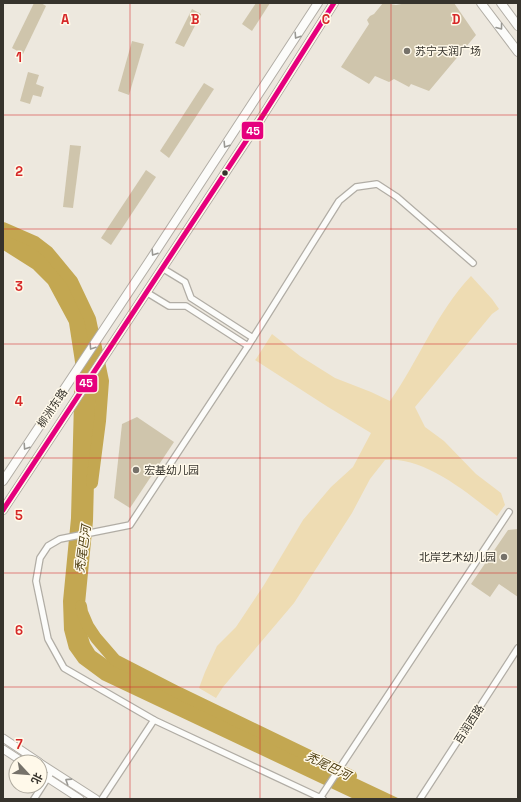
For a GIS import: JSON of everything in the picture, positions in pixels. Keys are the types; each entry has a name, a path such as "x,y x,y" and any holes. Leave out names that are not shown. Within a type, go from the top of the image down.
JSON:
{"main road":[{"name":"柳洲东路","path":"3,510 256,126 334,3"},
{"path":"481,3 518,52"},
{"path":"501,3 518,26"},
{"name":"柳洲东路","path":"3,481 317,5"}],"street":[{"path":"474,264 397,197 377,184 356,187 339,201 248,346 130,525 102,532 60,539 48,546 40,558 36,581 48,640 64,668 154,720 322,798 324,792 350,751 509,512"},
{"path":"162,268 185,282 191,298 253,338"},
{"path":"146,292 169,306 186,306 248,346"},
{"name":"百润西路","path":"420,799 518,648"},
{"path":"102,799 154,720"},
{"path":"3,738 28,754"},
{"path":"48,768 96,799"},
{"path":"52,771 48,778 80,799"}],"shaded area":[{"path":"471,276 499,309 492,314 415,407 425,427 444,441 476,474 501,493 505,505 497,516 459,487 430,470 400,460 385,460 370,479 352,513 294,603 223,687 216,698 199,688 217,646 236,627 264,585 303,520 331,487 353,467 371,433 255,360 272,334 300,356 335,378 390,401 448,305"}],"water":[{"path":"3,228 47,254 66,274 90,320 97,363 93,521 85,604 86,630 90,643 95,651 112,663 400,799 354,799 102,680 79,663 69,649 64,630 63,601 71,518 75,362 69,323 48,284 33,269 3,250"}],"building":[{"path":"34,3 41,3 46,6 23,54 12,48"},
{"path":"256,3 270,3 252,31 242,24"},
{"name":"苏宁天润广场","path":"383,3 396,5 407,3 454,3 476,35 429,91 411,84 409,87 394,79 389,82 375,76 369,84 341,67 369,24 367,20"},
{"path":"192,9 201,14 184,47 175,43"},
{"path":"132,41 144,44 129,95 118,91"},
{"path":"28,72 39,75 36,84 44,87 41,97 33,95 30,104 20,101"},
{"path":"204,83 214,89 169,158 160,151"},
{"path":"70,145 81,146 73,208 63,207"},
{"path":"146,170 156,177 111,245 101,238"},
{"name":"宏基幼儿园","path":"137,417 174,442 130,508 114,498 122,424"},
{"name":"北岸艺术幼儿园","path":"518,529 518,597 499,584 490,597 471,584 508,530"}],"waterway":[{"name":"秃尾巴河","path":"3,228 35,242 48,252 72,281 90,319 103,381 100,421 92,483"},
{"name":"秃尾巴河","path":"81,606 88,626 115,660 179,693 351,776"}],"transit line":[{"name":"45","path":"3,510 260,120 334,3"}],"place":[{"name":"苏宁天润广场","path":"407,51"},
{"name":"宏基幼儿园","path":"136,470"},
{"name":"北岸艺术幼儿园","path":"504,557"}]}
